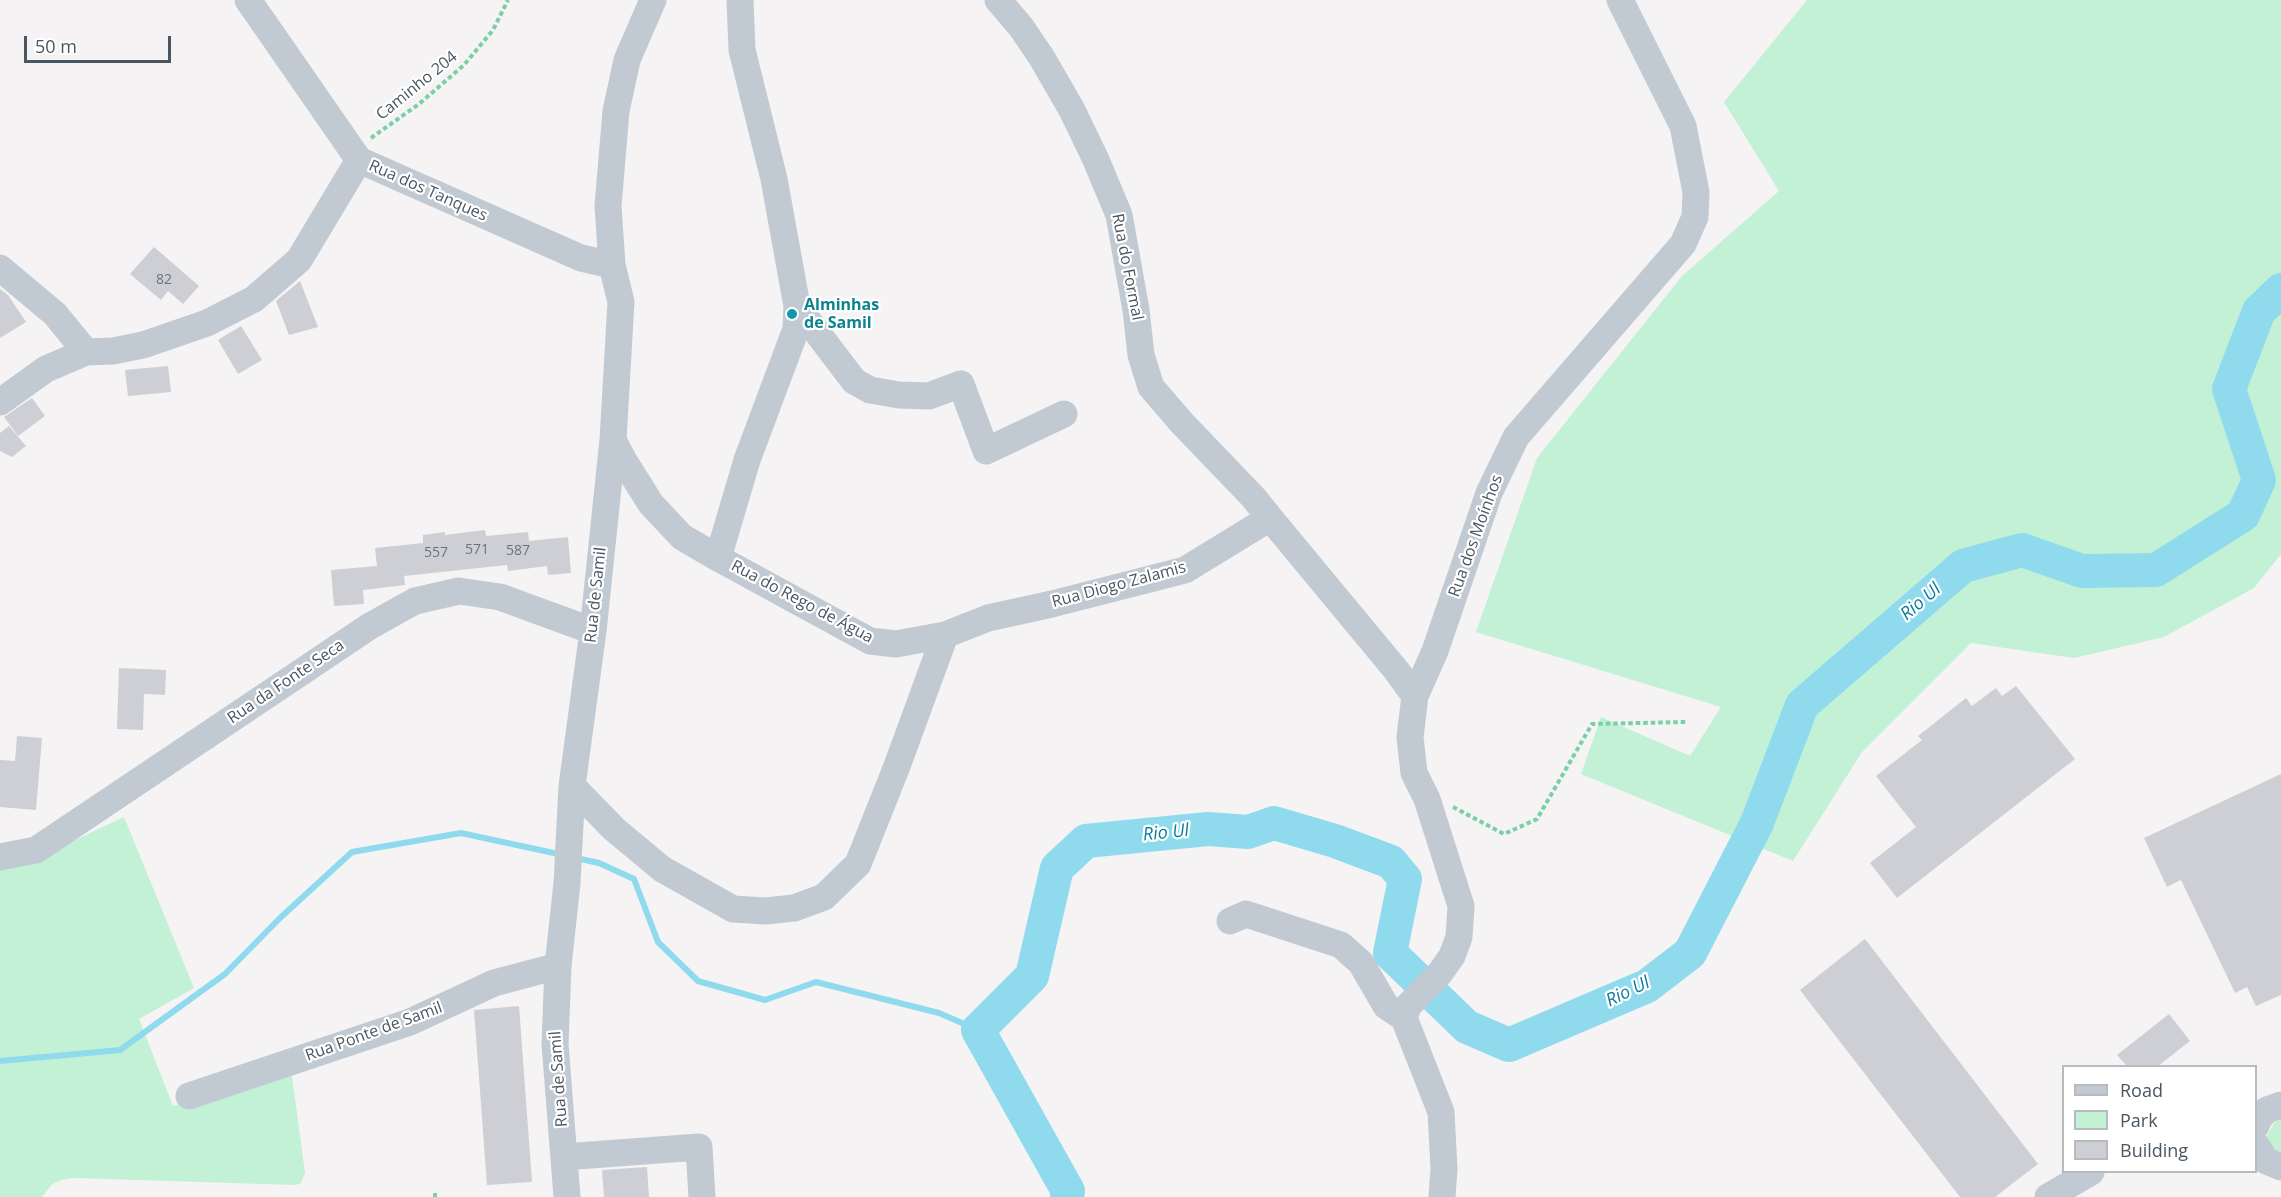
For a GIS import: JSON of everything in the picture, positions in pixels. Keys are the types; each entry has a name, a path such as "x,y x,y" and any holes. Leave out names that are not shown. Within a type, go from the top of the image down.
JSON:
{"street":[{"name":"Rua dos Tanques","path":"248,0 355,156 581,258 612,265"},
{"name":"Rua de Samil","path":"567,1197 555,1044 558,966 567,883 572,786 614,440 621,302 612,265 608,206 616,111 627,60 653,0"},
{"name":"Rua do Rego de Água","path":"740,0 742,50 774,179 797,306 796,329 747,460 718,558 870,641 896,644 945,635"},
{"name":"Rua do Formal","path":"998,0 1031,42 1072,110 1119,215 1137,310 1141,355 1151,387 1270,518"},
{"name":"Rua dos Moínhos","path":"1422,994 1452,956 1459,937 1461,906 1427,799 1414,773 1410,736 1415,696 1435,651 1489,493 1516,438 1683,244 1695,217 1696,192 1683,126 1620,0"},
{"path":"0,402 46,369 86,352 113,351 142,345 207,323 254,299 298,260 355,156"},
{"path":"0,268 55,314 86,352"},
{"path":"797,306 854,381 870,390 899,395 929,396 961,384 986,451 1064,414"},
{"path":"614,440 651,504 682,537 718,558"},
{"path":"1270,518 1389,660 1415,696"},
{"name":"Rua Diogo Zalamis","path":"945,635 988,618 1185,570 1270,518"},
{"name":"Rua da Fonte Seca","path":"0,857 36,850 370,626 415,601 459,591 500,597 592,631"},
{"path":"572,786 614,829 663,869 733,909 766,911 794,908 824,897 858,864 945,635"},
{"path":"1230,921 1245,914 1341,945 1361,963 1386,1006 1422,994 1442,1113 1444,1169 1442,1197"},
{"name":"Rua Ponte de Samil","path":"189,1096 410,1022 494,983 558,966"},
{"path":"564,1156 699,1147 702,1197"},
{"path":"2048,1197 2089,1173"}],"path":[{"name":"Caminho 204","path":"355,156 464,65 493,30 508,0"},
{"path":"1427,799 1438,799 1504,834 1537,819 1592,724 1686,722"}],"green space":[{"path":"1807,0 2281,0 2281,554 2254,588 2164,637 2074,658 1971,643 1862,752 1793,861 1581,774 1601,717 1690,756 1721,707 1476,632 1537,458 1682,276 1779,191 1724,102"},
{"path":"124,817 194,988 139,1019 173,1106 291,1069 305,1173 301,1183 296,1185 73,1178 51,1185 42,1197 0,1197 0,867 54,850"},
{"path":"2281,1118 2281,1159 2268,1144 2267,1136 2274,1123"}],"building":[{"path":"154,247 199,286 183,304 168,291 161,300 130,274"},
{"path":"300,281 318,327 289,335 276,301"},
{"path":"0,289 8,295 26,322 0,338"},
{"path":"241,326 262,360 238,374 218,340"},
{"path":"168,366 171,392 128,396 125,370"},
{"path":"32,398 45,416 18,436 4,417"},
{"path":"9,426 26,446 12,457 0,451 0,433"},
{"path":"485,530 486,536 528,532 529,541 568,537 571,573 548,575 547,566 508,571 507,565 404,576 405,585 363,590 364,604 334,606 331,570 377,566 375,548 423,543 423,535"},
{"path":"119,668 166,670 165,695 144,694 143,730 117,729"},
{"path":"2016,686 2075,759 1897,898 1870,863 1916,827 1876,776 1922,740 1918,736 1966,698 1972,706 1996,688 2002,696"},
{"path":"17,736 42,738 36,810 0,807 0,760 15,761"},
{"path":"2281,774 2281,995 2256,1006 2247,987 2235,993 2181,880 2167,887 2144,838"},
{"path":"1865,939 2038,1164 1995,1197 1960,1197 1800,990"},
{"path":"519,1006 532,1182 487,1185 474,1010"},
{"path":"2169,1014 2190,1041 2159,1065 2126,1065 2117,1055"},
{"path":"647,1167 649,1197 604,1197 602,1170"}],"waterway":[{"name":"Rio Ul","path":"1067,1197 1068,1191 978,1030 1032,976 1057,868 1086,841 1208,829 1248,832 1274,823 1335,841 1391,862 1405,879 1390,953 1467,1027 1509,1045 1647,986 1690,953 1757,823 1802,705 1963,566 2022,550 2082,571 2156,570 2243,515 2259,480 2229,389 2259,311 2281,290"},
{"path":"0,1061 120,1050 225,974 280,918 352,852 461,833 563,855"},
{"path":"576,858 599,863 634,879 658,942 698,981 765,1000 816,982 939,1013 978,1030"}],"place":[{"name":"Alminhas de Samil","path":"792,314"}]}
